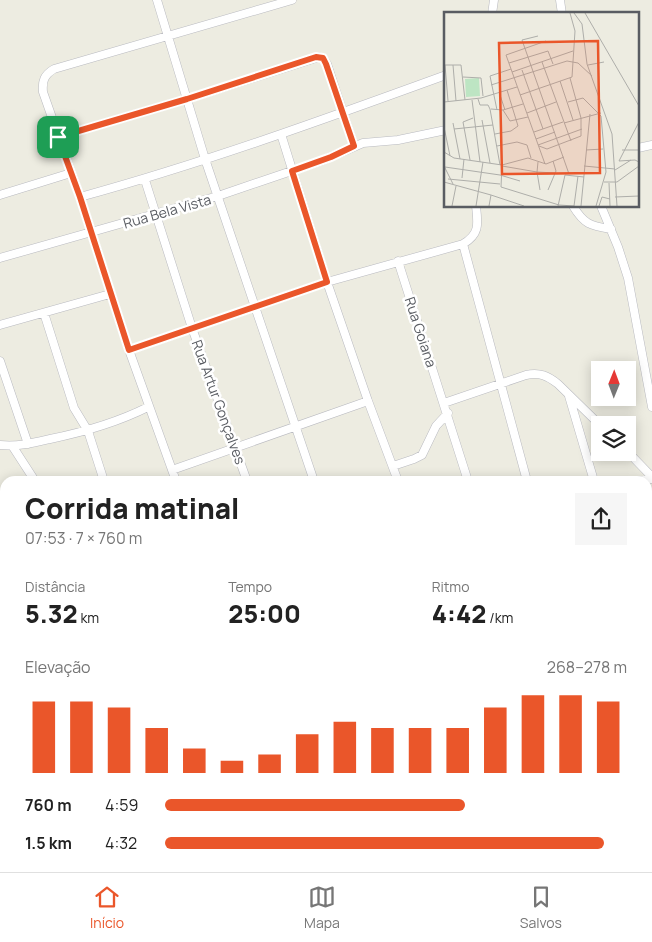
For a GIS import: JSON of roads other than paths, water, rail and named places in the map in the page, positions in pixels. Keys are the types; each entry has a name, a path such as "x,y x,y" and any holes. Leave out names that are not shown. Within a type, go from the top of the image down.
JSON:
{"street":[{"path":"157,0 205,159 312,476"},
{"path":"174,476 148,406 72,173 43,92 44,80 49,72 90,58 292,0"},
{"path":"58,137 187,99 316,57 323,58 326,64 354,146"},
{"path":"80,197 145,180 342,113 444,76"},
{"name":"Rua Bela Vista","path":"0,258 218,196 331,157 354,146 371,142 398,140 444,130"},
{"path":"280,134 327,282 396,476"},
{"path":"0,195 72,173"},
{"name":"Rua Artur Gonçalves","path":"145,180 192,328 245,476"},
{"path":"129,350 327,282 463,244 470,240 476,232 478,220 476,208"},
{"path":"575,208 586,223 598,228 611,229"},
{"path":"602,208 624,264 632,295 652,407"},
{"path":"463,244 526,476"},
{"name":"Rua Goiana","path":"398,261 467,476"},
{"path":"0,325 110,294"},
{"path":"44,313 74,408 88,431 102,476"},
{"path":"0,361 28,444"},
{"path":"444,403 526,375 539,374 550,378 591,416"},
{"path":"568,394 592,476"},
{"path":"172,470 368,401"},
{"path":"0,445 13,447 88,431 125,418 148,406"},
{"path":"393,466 422,455 436,426 448,413"},
{"path":"13,447 32,476"},
{"path":"636,461 650,476"}]}
